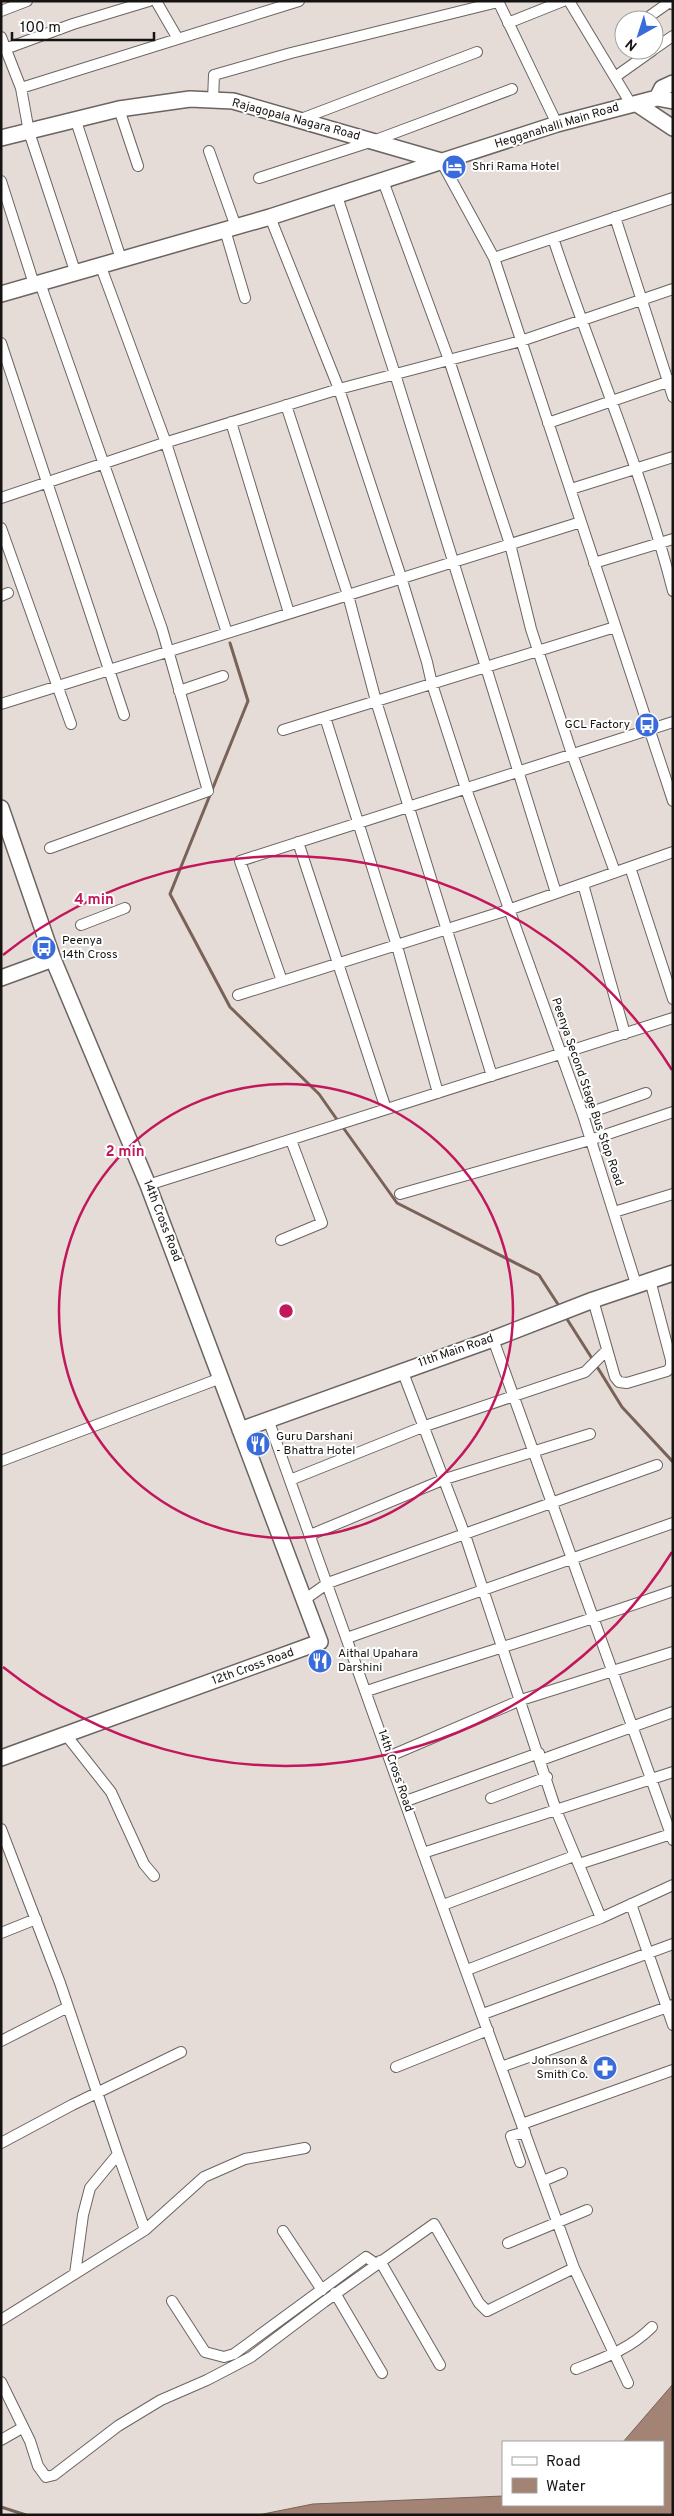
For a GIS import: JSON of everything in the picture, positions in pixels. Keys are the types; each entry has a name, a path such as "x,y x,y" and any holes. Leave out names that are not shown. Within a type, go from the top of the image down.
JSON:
{"street":[{"path":"1,10 27,1"},
{"path":"6,49 73,24 149,1"},
{"path":"156,1 178,39"},
{"path":"21,88 299,1"},
{"path":"508,23 563,1"},
{"path":"569,1 614,77 634,104 673,128"},
{"path":"658,10 671,1 673,4"},
{"path":"212,100 214,75 291,53 498,2 557,124"},
{"path":"1,37 21,88 29,132 76,274"},
{"path":"301,119 477,52"},
{"path":"614,77 639,60"},
{"path":"657,98 662,88 673,83"},
{"path":"258,178 373,141 512,89"},
{"name":"Hegganahalli Main Road","path":"1,294 102,267 121,259 270,217 557,124 657,98 673,101"},
{"name":"Rajagopala Nagara Road","path":"1,138 29,132 74,118 119,109 190,99 234,101 441,161"},
{"path":"119,109 138,166"},
{"path":"74,118 121,259"},
{"path":"209,151 231,228 245,298"},
{"path":"441,161 494,258 673,801"},
{"path":"1,181 37,284 104,463 162,629 208,791 50,848"},
{"path":"382,181 449,360 510,544 539,652 572,754 615,872"},
{"path":"337,196 454,561 517,772 556,893"},
{"path":"494,258 615,218 672,202"},
{"name":"Peenya Second Stage Bus Stop Road","path":"270,217 339,389 401,577 432,684 466,789 511,909 614,1212 672,1360 671,1366 667,1371 627,1383 619,1382 615,1377 607,1350"},
{"path":"615,218 671,380 673,397"},
{"path":"554,238 580,321 612,401 661,543 673,591"},
{"path":"102,267 166,443 227,633"},
{"path":"1,498 46,481 286,405 339,389 521,341 673,289"},
{"path":"1,343 124,715"},
{"path":"548,423 671,380"},
{"path":"286,405 348,595 376,701 492,1076"},
{"path":"232,422 289,613"},
{"path":"571,489 673,457"},
{"path":"1,704 581,522"},
{"path":"1,528 71,724"},
{"path":"594,563 673,539"},
{"path":"283,730 615,627"},
{"path":"179,692 223,676"},
{"path":"325,717 398,946 438,1093"},
{"path":"282,981 240,861 673,722"},
{"name":"14th Cross Road","path":"1,808 53,960 148,1185 240,1430"},
{"path":"298,842 386,1110"},
{"path":"238,995 339,965 511,909 673,852"},
{"path":"630,867 673,999"},
{"path":"583,884 625,1034"},
{"path":"81,925 125,908"},
{"path":"1,978 53,960"},
{"path":"148,1185 673,1018"},
{"path":"582,1115 646,1093"},
{"path":"400,1194 590,1140 673,1112"},
{"path":"281,1240 322,1223 292,1140"},
{"path":"614,1212 673,1194"},
{"name":"11th Main Road","path":"240,1430 402,1370 493,1339 592,1300 673,1273"},
{"path":"290,1480 425,1426 585,1372 607,1350 592,1300"},
{"path":"443,1905 671,1830 551,1504 493,1339"},
{"path":"402,1370 425,1426 465,1535 547,1777 556,1810 601,1918"},
{"path":"1,1461 221,1378"},
{"name":"14th Cross Road","path":"268,1419 574,2268 628,2383"},
{"name":"12th Cross Road","path":"1,1758 320,1642 240,1430"},
{"path":"310,1535 445,1479 590,1434"},
{"path":"304,1600 328,1583 657,1465"},
{"path":"347,1638 673,1523"},
{"path":"367,1691 502,1646 594,1619 673,1591"},
{"path":"390,1756 521,1700 613,1673 673,1652"},
{"path":"406,1801 673,1712"},
{"path":"66,1735 111,1792 144,1864 154,1876"},
{"path":"423,1853 673,1772"},
{"path":"491,1798 547,1777"},
{"path":"1,1829 68,2007 96,2094 145,2230"},
{"path":"467,1970 601,1918 673,1885"},
{"path":"631,1904 648,1953 670,2006 673,2025"},
{"path":"1,1933 36,1919"},
{"path":"482,2014 673,1944"},
{"path":"502,2067 670,2006"},
{"path":"1,2041 68,2007"},
{"path":"396,2067 488,2030"},
{"path":"1,2144 180,2052"},
{"path":"520,2162 511,2136 523,2128 673,2070"},
{"path":"1,2320 145,2230 204,2177 245,2159 305,2148"},
{"path":"75,2274 83,2215 90,2188 118,2154"},
{"path":"542,2181 562,2173"},
{"path":"508,2243 587,2210"},
{"path":"1,2382 17,2411 38,2466 46,2477 54,2475 118,2426 161,2400 208,2380 251,2357 335,2293 434,2224 479,2303 487,2311 574,2268"},
{"path":"283,2232 322,2290"},
{"path":"172,2301 205,2352 224,2357 234,2354 366,2257 378,2263 440,2365"},
{"path":"335,2293 382,2373"},
{"path":"576,2369 614,2354 633,2344 652,2327"},
{"path":"1,2440 22,2428"}],"water":[{"path":"673,2384 673,2515 258,2515 313,2504 502,2496 502,2506 664,2506 664,2441 624,2441"}],"waterway":[{"path":"230,643 248,701 170,894 230,1007 319,1094 338,1121"},
{"path":"342,1126 397,1203 539,1275 561,1309"},
{"path":"565,1316 593,1360"},
{"path":"596,1365 622,1407 673,1462"},
{"path":"1,2507 26,2515"}],"place":[{"name":"Shri Rama Hotel","path":"454,167"},
{"name":"GCL Factory","path":"647,725"},
{"name":"Peenya 14th Cross","path":"44,948"},
{"name":"Guru Darshani - Bhattra Hotel","path":"258,1444"},
{"name":"Aithal Upahara Darshini","path":"320,1661"},
{"name":"Johnson & Smith Co.","path":"605,2068"}]}
